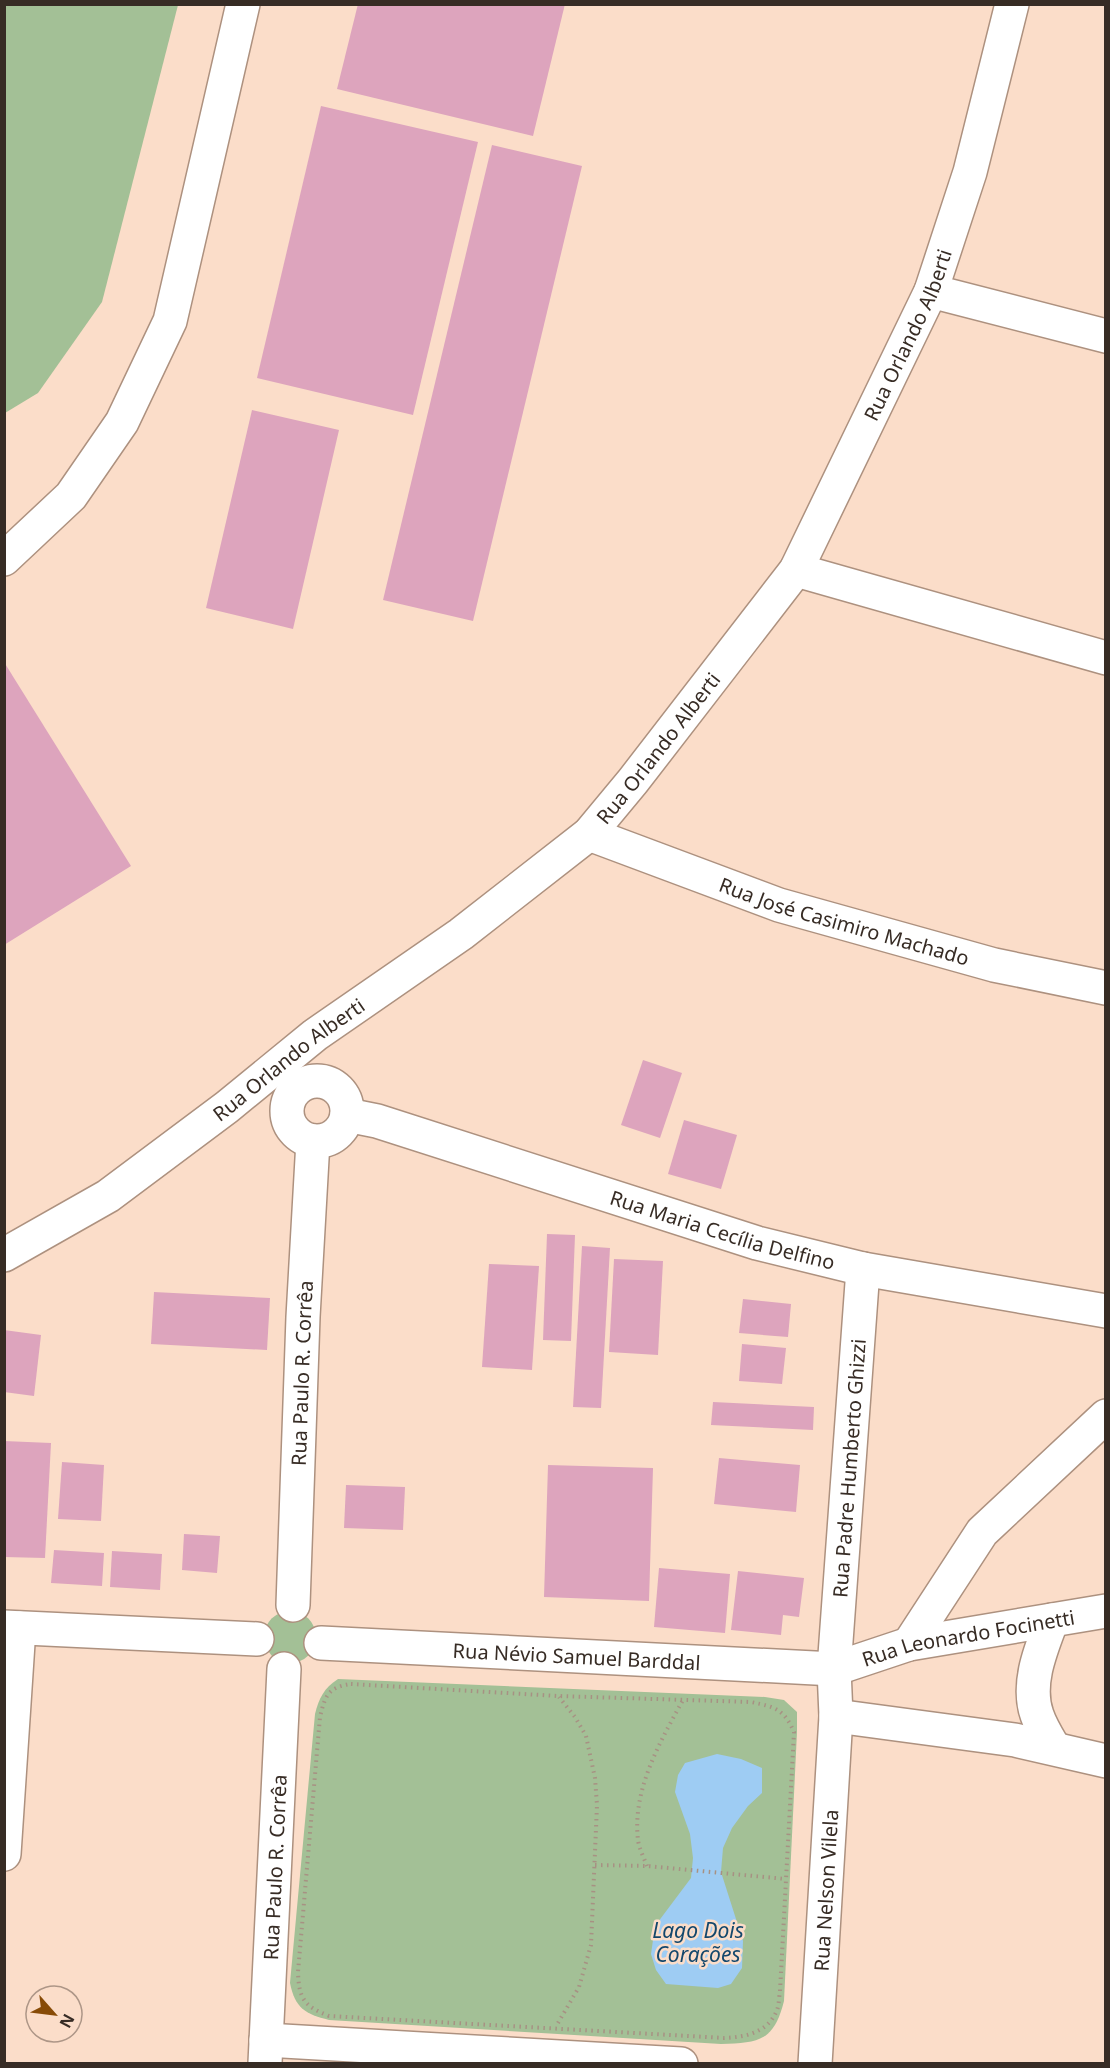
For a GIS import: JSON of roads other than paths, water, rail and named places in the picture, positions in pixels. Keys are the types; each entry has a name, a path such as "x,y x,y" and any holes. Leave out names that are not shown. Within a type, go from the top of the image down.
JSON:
{"street":[{"path":"4,559 71,496 122,422 170,321 243,4"},
{"name":"Rua Orlando Alberti","path":"4,1255 108,1196 209,1121 315,1035 461,934 589,834 640,772 796,570 931,291 970,172 1012,4"},
{"path":"931,291 1106,336"},
{"path":"796,570 1106,658"},
{"name":"Rua José Casimiro Machado","path":"589,834 779,905 994,965 1106,988"},
{"path":"309,1082 315,1035"},
{"path":"309,1082 324,1082 337,1088 346,1101 347,1115 341,1130 329,1139 313,1142 298,1135 288,1121 288,1105 295,1091 309,1082"},
{"name":"Rua Maria Cecília Delfino","path":"347,1115 377,1121 757,1243 863,1269 1106,1311"},
{"name":"Rua Paulo R. Corrêa","path":"293,1605 303,1317 313,1142"},
{"name":"Rua Padre Humberto Ghizzi","path":"836,1716 834,1669 863,1269"},
{"path":"909,1644 982,1532 1106,1416"},
{"path":"293,1605 311,1613 319,1623 321,1643 314,1659 306,1665 284,1669 271,1664 260,1650 257,1639 258,1630 263,1619 273,1609 293,1605"},
{"name":"Rua Leonardo Focinetti","path":"834,1669 909,1644 1106,1611"},
{"path":"1052,1620 1036,1669 1034,1693 1036,1714 1054,1748"},
{"path":"4,1854 12,1628 257,1639"},
{"name":"Rua Névio Samuel Barddal","path":"321,1643 834,1669"},
{"name":"Rua Paulo R. Corrêa","path":"265,2052 284,1669"},
{"path":"836,1716 1015,1740 1106,1761"},
{"name":"Rua Nelson Vilela","path":"815,2064 836,1716"},
{"path":"265,2052 681,2064"}],"water":[{"name":"Lago Dois Corações","path":"717,1754 741,1759 762,1768 762,1793 748,1806 732,1828 723,1848 721,1872 743,1941 742,1968 731,1984 718,1988 666,1984 656,1970 651,1954 655,1926 691,1878 693,1858 690,1834 675,1792 678,1775 685,1763"}]}
